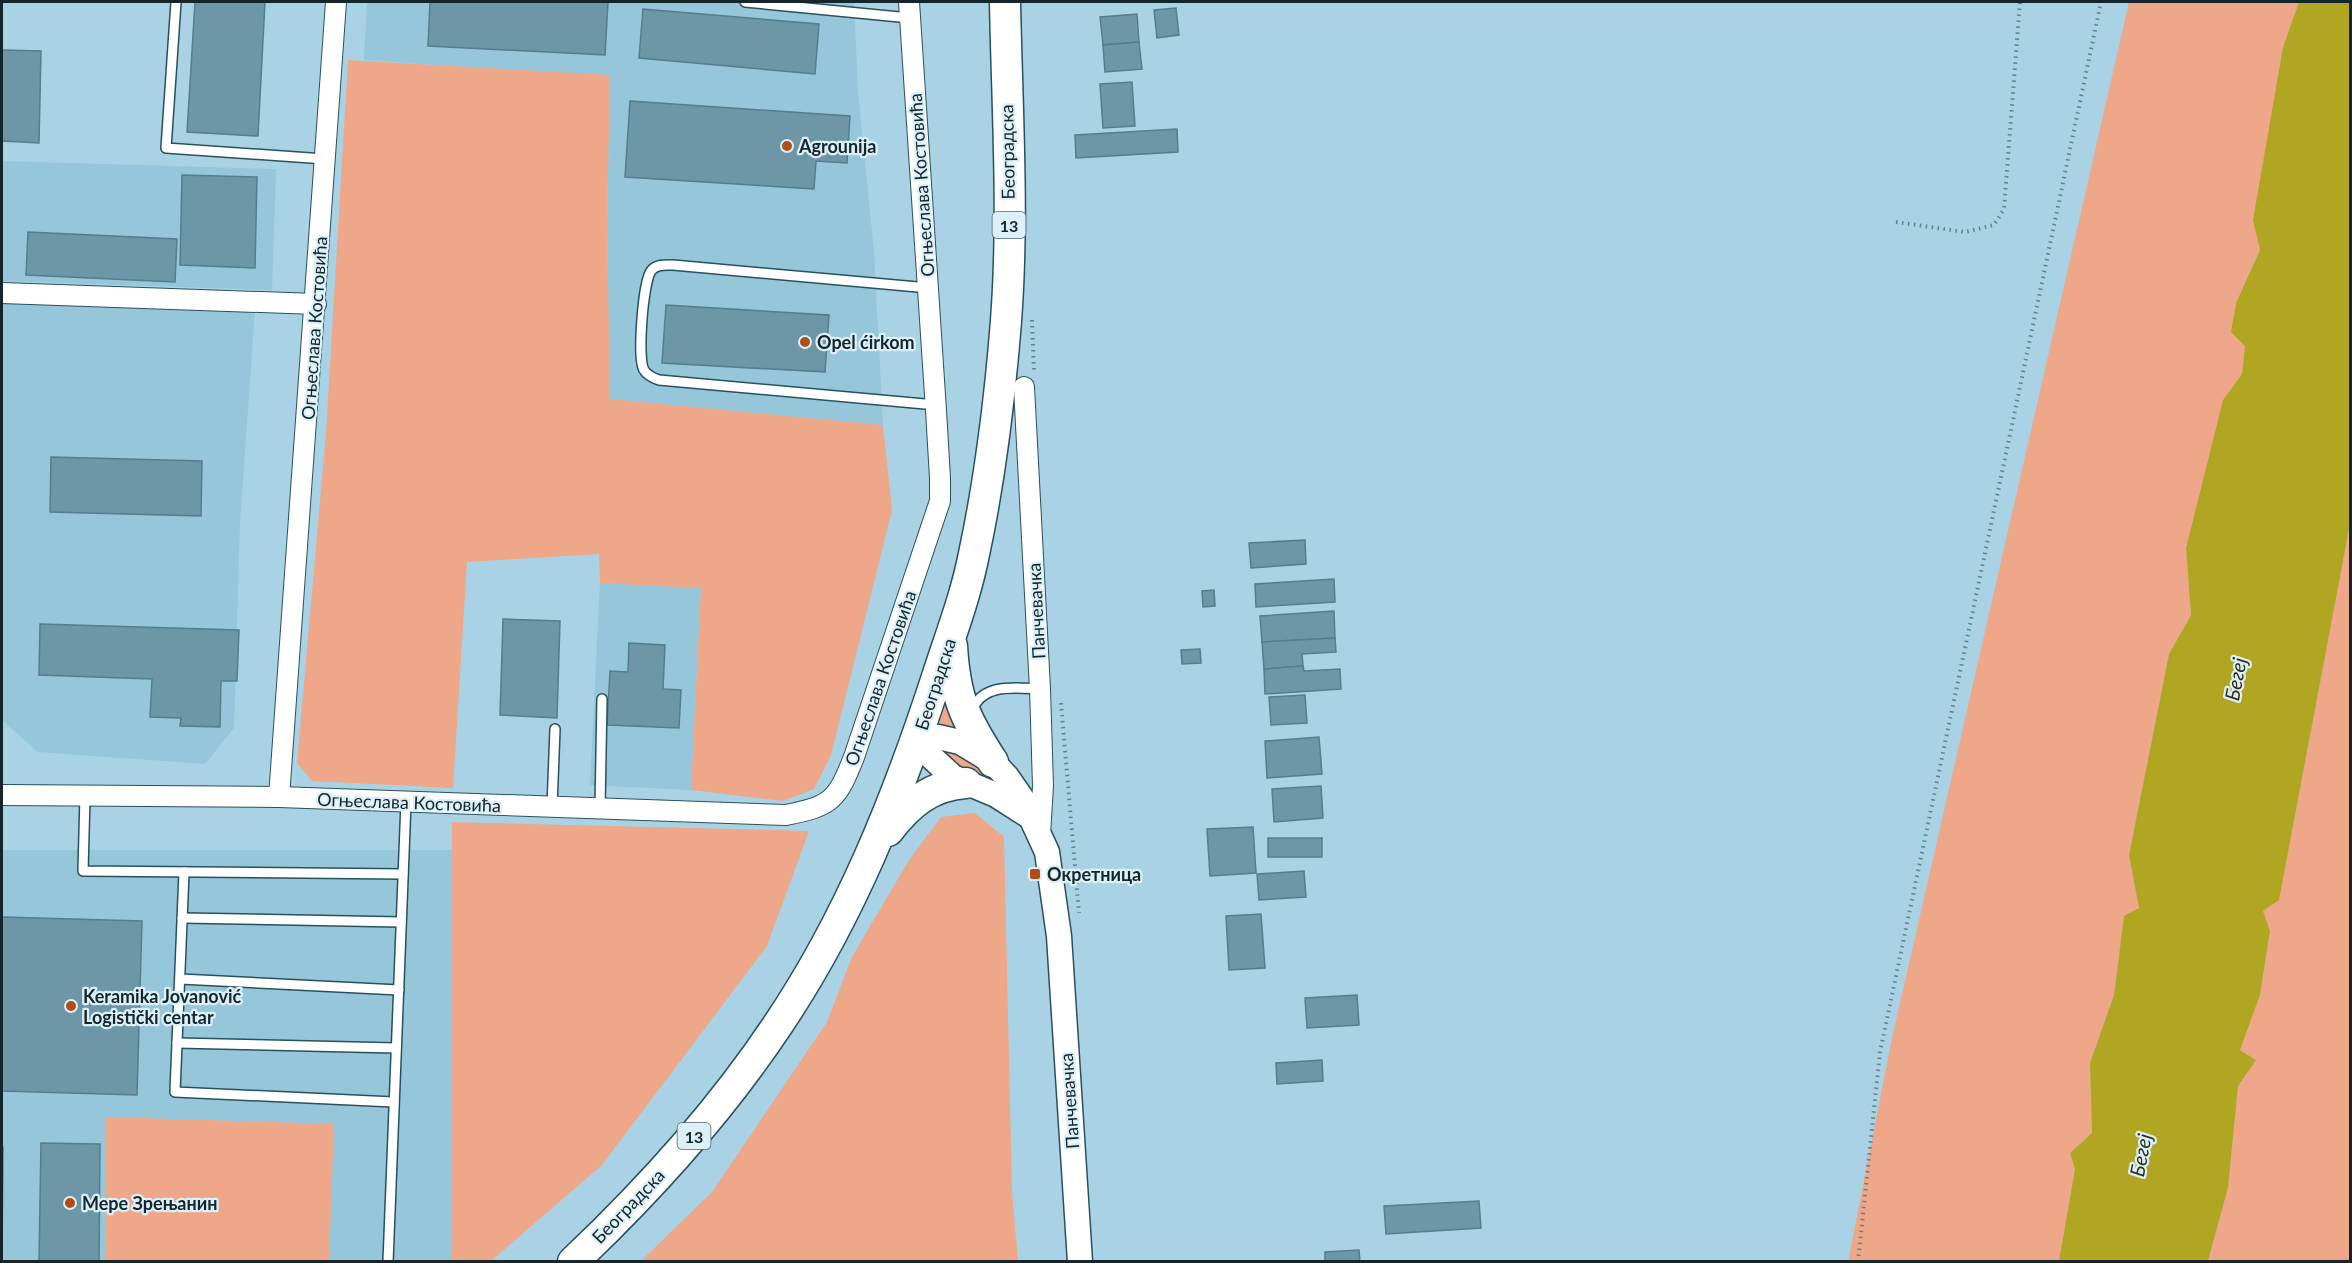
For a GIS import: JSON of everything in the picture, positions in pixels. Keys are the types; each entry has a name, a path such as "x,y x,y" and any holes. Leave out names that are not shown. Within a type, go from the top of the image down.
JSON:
{"main road":[{"name":"Београдска","path":"573,1262 646,1190 677,1155 757,1055 797,995 838,922 875,847 916,740 974,557 1006,325 1009,240 1005,2"},
{"path":"952,631 954,671 960,701 969,722 993,762"},
{"path":"875,847 911,805 926,794 951,784 966,783"}],"street":[{"name":"Огњеслава Костовића","path":"279,797 336,2"},
{"name":"Огњеслава Костовића","path":"2,795 279,797 786,815 825,805 837,793 845,780 854,757 940,501 929,288 921,203 909,10"},
{"path":"2,293 316,304"},
{"name":"Панчевачка","path":"1024,387 1043,786 1036,826 1051,872 1059,936 1080,1262"},
{"path":"916,740 939,737 960,742 993,762 1016,788 1036,826"},
{"path":"916,740 944,769 966,783 996,795 1036,826"}],"lane":[{"path":"176,2 166,148 325,159"},
{"path":"745,2 909,10"},
{"path":"929,288 673,265 658,266 651,271 646,282 642,369 659,380 936,405"},
{"path":"969,722 974,706 993,690 1011,687 1040,689"},
{"path":"600,808 602,699"},
{"path":"552,807 555,729"},
{"path":"85,796 83,871 403,874"},
{"path":"388,1262 406,802"},
{"path":"184,872 175,1092 394,1102"},
{"path":"182,918 401,922"},
{"path":"180,979 399,990"},
{"path":"177,1043 396,1048"}],"path":[{"path":"1896,222 1965,232 1994,225 2004,209 2020,2"},
{"path":"1858,1262 1880,1052 2101,2"}],"shaded area":[{"path":"367,2 854,2 858,93 874,251 883,425 610,399 607,224 610,77 364,60"},
{"path":"2129,2 2299,2 2283,47 2254,220 2260,250 2236,303 2232,332 2245,345 2242,374 2223,400 2186,548 2191,615 2169,654 2129,855 2139,908 2124,917 2114,995 2090,1063 2092,1133 2070,1153 2075,1169 2059,1261 1848,1262 1892,1038"},
{"path":"348,60 610,75 607,224 610,399 883,425 892,510 831,755 814,789 783,801 691,790 701,588 600,583 599,554 467,562 453,788 312,781 297,763 326,433"},
{"path":"2,161 276,169 272,290 2,281"},
{"path":"2,301 255,310 240,523 234,728 205,764 38,752 2,720"},
{"path":"2350,524 2350,1261 2208,1262 2228,1188 2238,1086 2256,1060 2240,1050 2260,995 2270,931 2263,911 2279,899"},
{"path":"600,583 701,588 691,790 590,785"},
{"path":"950,690 963,734 936,731"},
{"path":"938,743 968,755 988,775 984,781 944,760"},
{"path":"975,813 1004,837 1012,1192 1018,1261 641,1261 712,1192 827,1022 852,957 909,860 941,817"},
{"path":"452,822 809,831 767,946 602,1165 491,1261 452,1261"},
{"path":"2,850 452,850 452,1261 329,1261 333,1124 107,1117 105,1261 2,1262"},
{"path":"106,1117 334,1124 329,1261 105,1261"}],"water":[{"name":"Бегеј","path":"2299,2 2350,2 2350,524 2279,900 2263,911 2270,931 2260,995 2240,1050 2256,1060 2238,1086 2228,1188 2208,1261 2059,1261 2075,1169 2070,1153 2092,1133 2090,1063 2114,995 2124,916 2139,908 2129,855 2169,654 2191,615 2186,548 2223,400 2242,374 2245,346 2231,332 2236,303 2260,250 2253,220 2283,47"}],"building":[{"path":"195,2 265,2 258,136 187,132"},
{"path":"430,2 608,2 605,55 428,46"},
{"path":"1176,8 1179,35 1157,38 1154,10"},
{"path":"643,9 819,24 815,74 639,58"},
{"path":"1137,14 1139,42 1103,45 1100,17"},
{"path":"1139,42 1142,69 1105,72 1103,45"},
{"path":"2,50 41,51 39,143 2,141"},
{"path":"1132,82 1135,126 1103,128 1100,84"},
{"path":"630,101 850,116 847,163 816,161 814,189 625,177"},
{"path":"1177,129 1178,152 1076,158 1075,135"},
{"path":"182,175 257,177 255,268 180,265"},
{"path":"28,232 177,239 175,282 26,275"},
{"path":"666,305 829,315 825,372 662,363"},
{"path":"51,457 202,461 201,516 50,512"},
{"path":"1305,540 1306,564 1251,568 1249,543"},
{"path":"1334,579 1335,602 1256,607 1255,584"},
{"path":"1214,590 1215,606 1203,607 1202,591"},
{"path":"1334,611 1335,638 1262,642 1260,616"},
{"path":"503,619 560,621 557,718 500,715"},
{"path":"40,624 239,630 237,681 221,681 220,727 180,726 181,718 150,717 152,679 39,675"},
{"path":"1335,638 1336,652 1302,654 1303,666 1264,669 1262,642"},
{"path":"629,643 665,645 663,689 681,690 679,728 607,725 610,671 628,672"},
{"path":"1200,649 1201,663 1182,664 1181,650"},
{"path":"1303,666 1304,671 1340,669 1341,689 1265,694 1264,669"},
{"path":"1305,695 1307,723 1271,725 1269,697"},
{"path":"1319,737 1322,774 1267,778 1265,741"},
{"path":"1321,786 1323,818 1274,822 1272,789"},
{"path":"1253,827 1256,873 1210,876 1207,829"},
{"path":"1268,838 1322,838 1322,857 1268,857"},
{"path":"1304,871 1306,897 1259,900 1257,874"},
{"path":"1261,914 1265,968 1229,970 1226,916"},
{"name":"Keramika Jovanović Logistički centar","path":"2,917 142,921 137,1095 2,1091"},
{"path":"1357,995 1359,1025 1307,1028 1305,998"},
{"path":"1322,1060 1323,1081 1277,1084 1276,1063"},
{"name":"Мере Зрењанин","path":"41,1143 100,1144 99,1262 39,1262"},
{"path":"2,1147 3,1147 2,1262"},
{"path":"1479,1201 1481,1228 1386,1234 1384,1206"},
{"path":"1359,1250 1360,1262 1325,1262 1325,1252"}],"place":[{"name":"Agrounija","path":"787,146"},
{"name":"Opel ćirkom","path":"805,342"},
{"name":"Окретница","path":"1035,874"},
{"name":"Keramika Jovanović Logistički centar","path":"71,1006"},
{"name":"Мере Зрењанин","path":"70,1203"}]}
